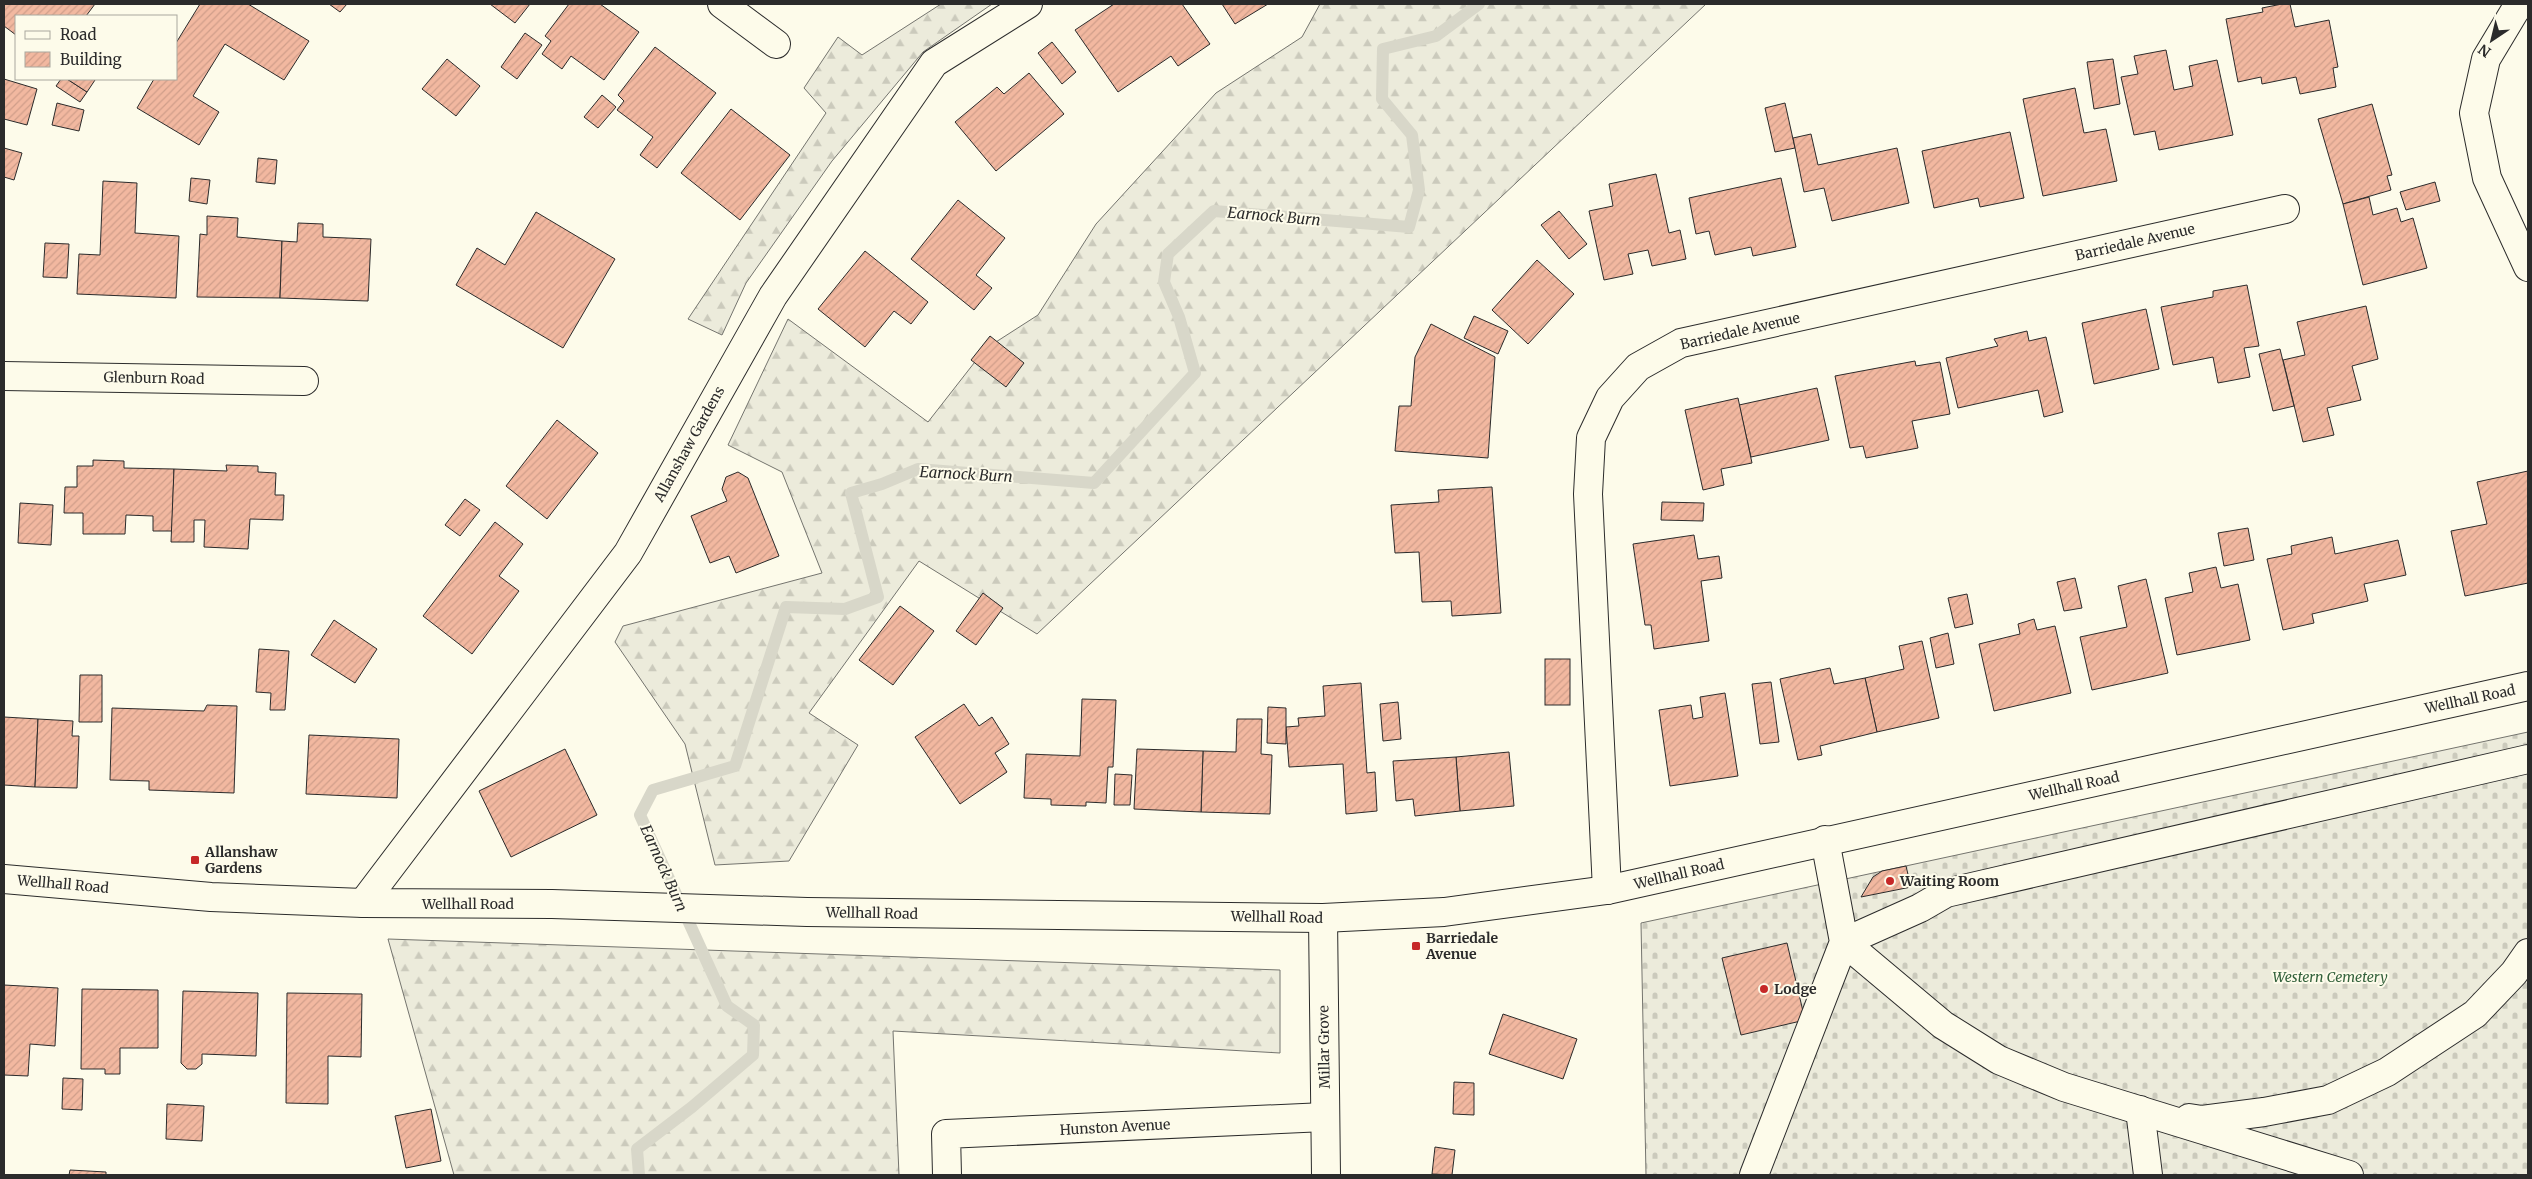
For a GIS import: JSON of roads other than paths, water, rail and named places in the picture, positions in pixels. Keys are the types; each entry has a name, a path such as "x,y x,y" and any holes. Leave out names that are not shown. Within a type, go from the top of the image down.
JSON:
{"street":[{"path":"722,4 776,44"},
{"name":"Allanshaw Gardens","path":"363,903 628,553 773,296 934,63 1028,4"},
{"path":"2524,4 2516,10 2486,59 2474,112 2487,178 2521,235 2528,266"},
{"name":"Barriedale Avenue","path":"1607,890 1588,494 1591,438 1610,398 1638,367 1681,343 2285,209"},
{"name":"Glenburn Road","path":"4,376 304,381"},
{"name":"Wellhall Road","path":"4,879 211,896 363,903 552,904 807,912 1323,918 1444,912 1607,890 1825,840 2528,686"},
{"path":"1844,942 1920,908 1946,893 2528,759"},
{"path":"1754,1175 1844,942 1825,840"},
{"name":"Millar Grove","path":"1323,918 1326,1175"},
{"path":"1844,942 1942,1025 2000,1060 2064,1088 2350,1175"},
{"path":"2140,1110 2202,1120 2264,1112 2328,1100 2387,1072 2475,1014 2514,973 2528,952"},
{"path":"2140,1110 2148,1175"},
{"name":"Hunston Avenue","path":"947,1175 946,1134 1325,1117"}],"waterway":[{"name":"Earnock Burn","path":"639,1175 637,1149 692,1107 753,1055 754,1025 727,1006 640,815 653,790 735,766 786,607 845,609 878,597 851,493 882,484 918,469 1094,483 1195,373 1179,317 1164,282 1168,254 1214,211 1409,227 1419,190 1412,135 1382,99 1383,49 1436,36 1479,4"}],"place":[{"name":"Allanshaw Gardens","path":"195,860"},
{"name":"Waiting Room","path":"1890,881"},
{"name":"Barriedale Avenue","path":"1416,946"},
{"name":"Lodge","path":"1764,989"}],"park label":[{"name":"Western Cemetery","path":"2330,977"}]}
